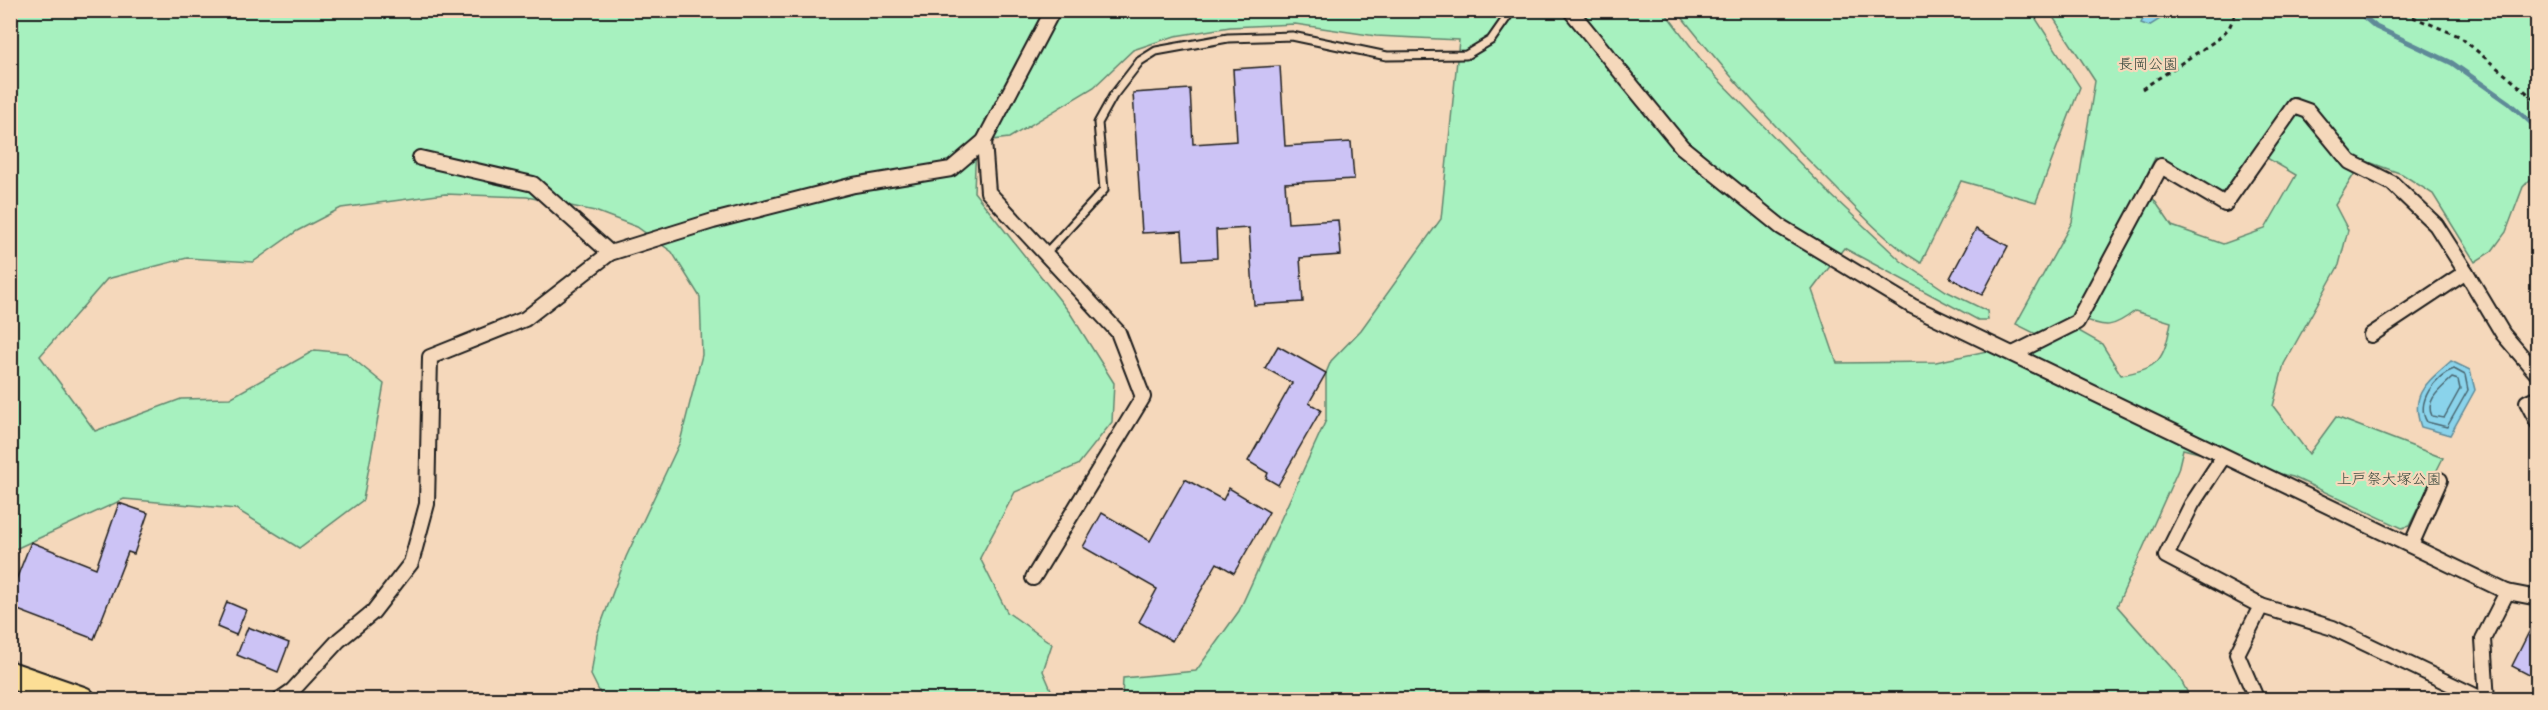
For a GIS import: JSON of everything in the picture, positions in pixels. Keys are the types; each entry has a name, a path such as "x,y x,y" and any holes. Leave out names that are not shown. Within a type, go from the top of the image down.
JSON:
{"highway":[{"path":"10,675 82,699"}],"street":[{"path":"279,699 292,692 339,640 373,612 411,563 427,504 430,357 525,319 610,253 713,221 854,186 951,169 984,141 1053,10"},
{"path":"1570,10 1682,147 1781,227 1912,306 2507,592 2538,598"},
{"path":"2013,354 2077,322 2161,166 2225,204 2294,106 2308,111 2350,162 2392,183 2436,225 2504,334 2538,375"},
{"path":"984,141 988,192 1118,332 1143,397 1032,578"},
{"path":"420,158 533,184 610,253"},
{"path":"2371,334 2466,272"},
{"path":"2538,397 2527,402 2538,423"},
{"path":"2223,457 2192,504 2166,556 2260,606 2333,628 2485,699 2482,639 2507,592"},
{"path":"2411,545 2440,480"},
{"path":"2257,699 2237,654 2260,606"}],"lane":[{"path":"1046,254 1104,190 1098,123 1113,96 1140,61 1156,51 1228,38 1292,36 1387,56 1466,55 1491,40 1512,10"}],"path":[{"path":"2142,89 2218,39 2229,28 2237,10"},
{"path":"2396,10 2459,36 2538,102"}],"green space":[{"path":"10,11 1664,11 1708,69 1829,193 1901,261 1946,291 1987,311 1988,320 1978,320 1844,248 1812,290 1837,363 1936,362 2079,331 2102,344 2121,375 2144,369 2158,360 2162,354 2171,322 2135,311 2121,321 2109,325 2096,324 2080,317 2148,191 2172,226 2223,244 2265,229 2296,175 2255,151 2222,193 2155,158 2079,314 2038,335 2016,324 2072,222 2095,81 2049,11 2537,11 2537,173 2523,187 2506,232 2492,251 2475,262 2433,194 2402,174 2363,160 2335,205 2348,230 2339,265 2284,364 2273,406 2309,454 2336,417 2443,458 2409,526 2402,528 2293,477 2183,449 2178,470 2117,606 2178,675 2191,699 1122,699 1123,678 1196,671 1239,611 1326,420 1326,373 1331,361 1361,330 1441,219 1459,40 1376,36 1295,24 1230,27 1175,36 1133,50 1094,87 1009,138 976,142 974,192 1070,313 1114,383 1112,422 1078,465 1015,492 980,558 1007,612 1052,644 1043,671 1055,699 603,699 591,675 597,635 626,557 680,442 702,355 700,297 672,252 637,227 595,211 527,197 445,194 341,208 297,231 253,262 187,258 107,279 40,356 95,431 181,399 230,398 315,350 346,353 384,384 363,500 299,548 236,509 124,499 11,551"},
{"path":"1677,11 2031,11 2080,87 2036,202 1961,181 1921,263 1876,228 1794,145 1714,57"}],"water":[{"path":"2147,10 2173,11 2149,26 2141,23"},
{"path":"2451,361 2470,370 2475,390 2450,435 2421,427 2417,405 2428,382"}],"building":[{"path":"1280,66 1285,146 1351,142 1354,179 1285,183 1288,223 1338,220 1341,255 1300,258 1303,302 1254,305 1249,228 1216,230 1217,258 1184,260 1182,231 1142,233 1133,93 1190,89 1193,144 1237,141 1233,69"},
{"path":"1976,229 2008,246 1982,295 1950,278"},
{"path":"1278,346 1326,373 1309,403 1321,410 1278,485 1266,478 1268,473 1248,461 1292,383 1265,368"},
{"path":"1185,479 1223,500 1229,488 1269,512 1234,573 1217,563 1172,641 1139,622 1157,589 1083,547 1102,513 1150,541"},
{"path":"119,503 148,513 134,554 128,552 94,639 10,607 10,595 31,542 96,568"},
{"path":"227,602 246,610 236,635 217,627"},
{"path":"2538,614 2538,667 2533,677 2512,666"},
{"path":"248,627 289,643 278,672 237,655"}],"waterway":[{"path":"2356,10 2376,27 2452,63 2509,103 2538,129"}],"park label":[{"name":"長岡公園","path":"2148,64"},
{"name":"上戸祭大塚公園","path":"2389,479"}]}
